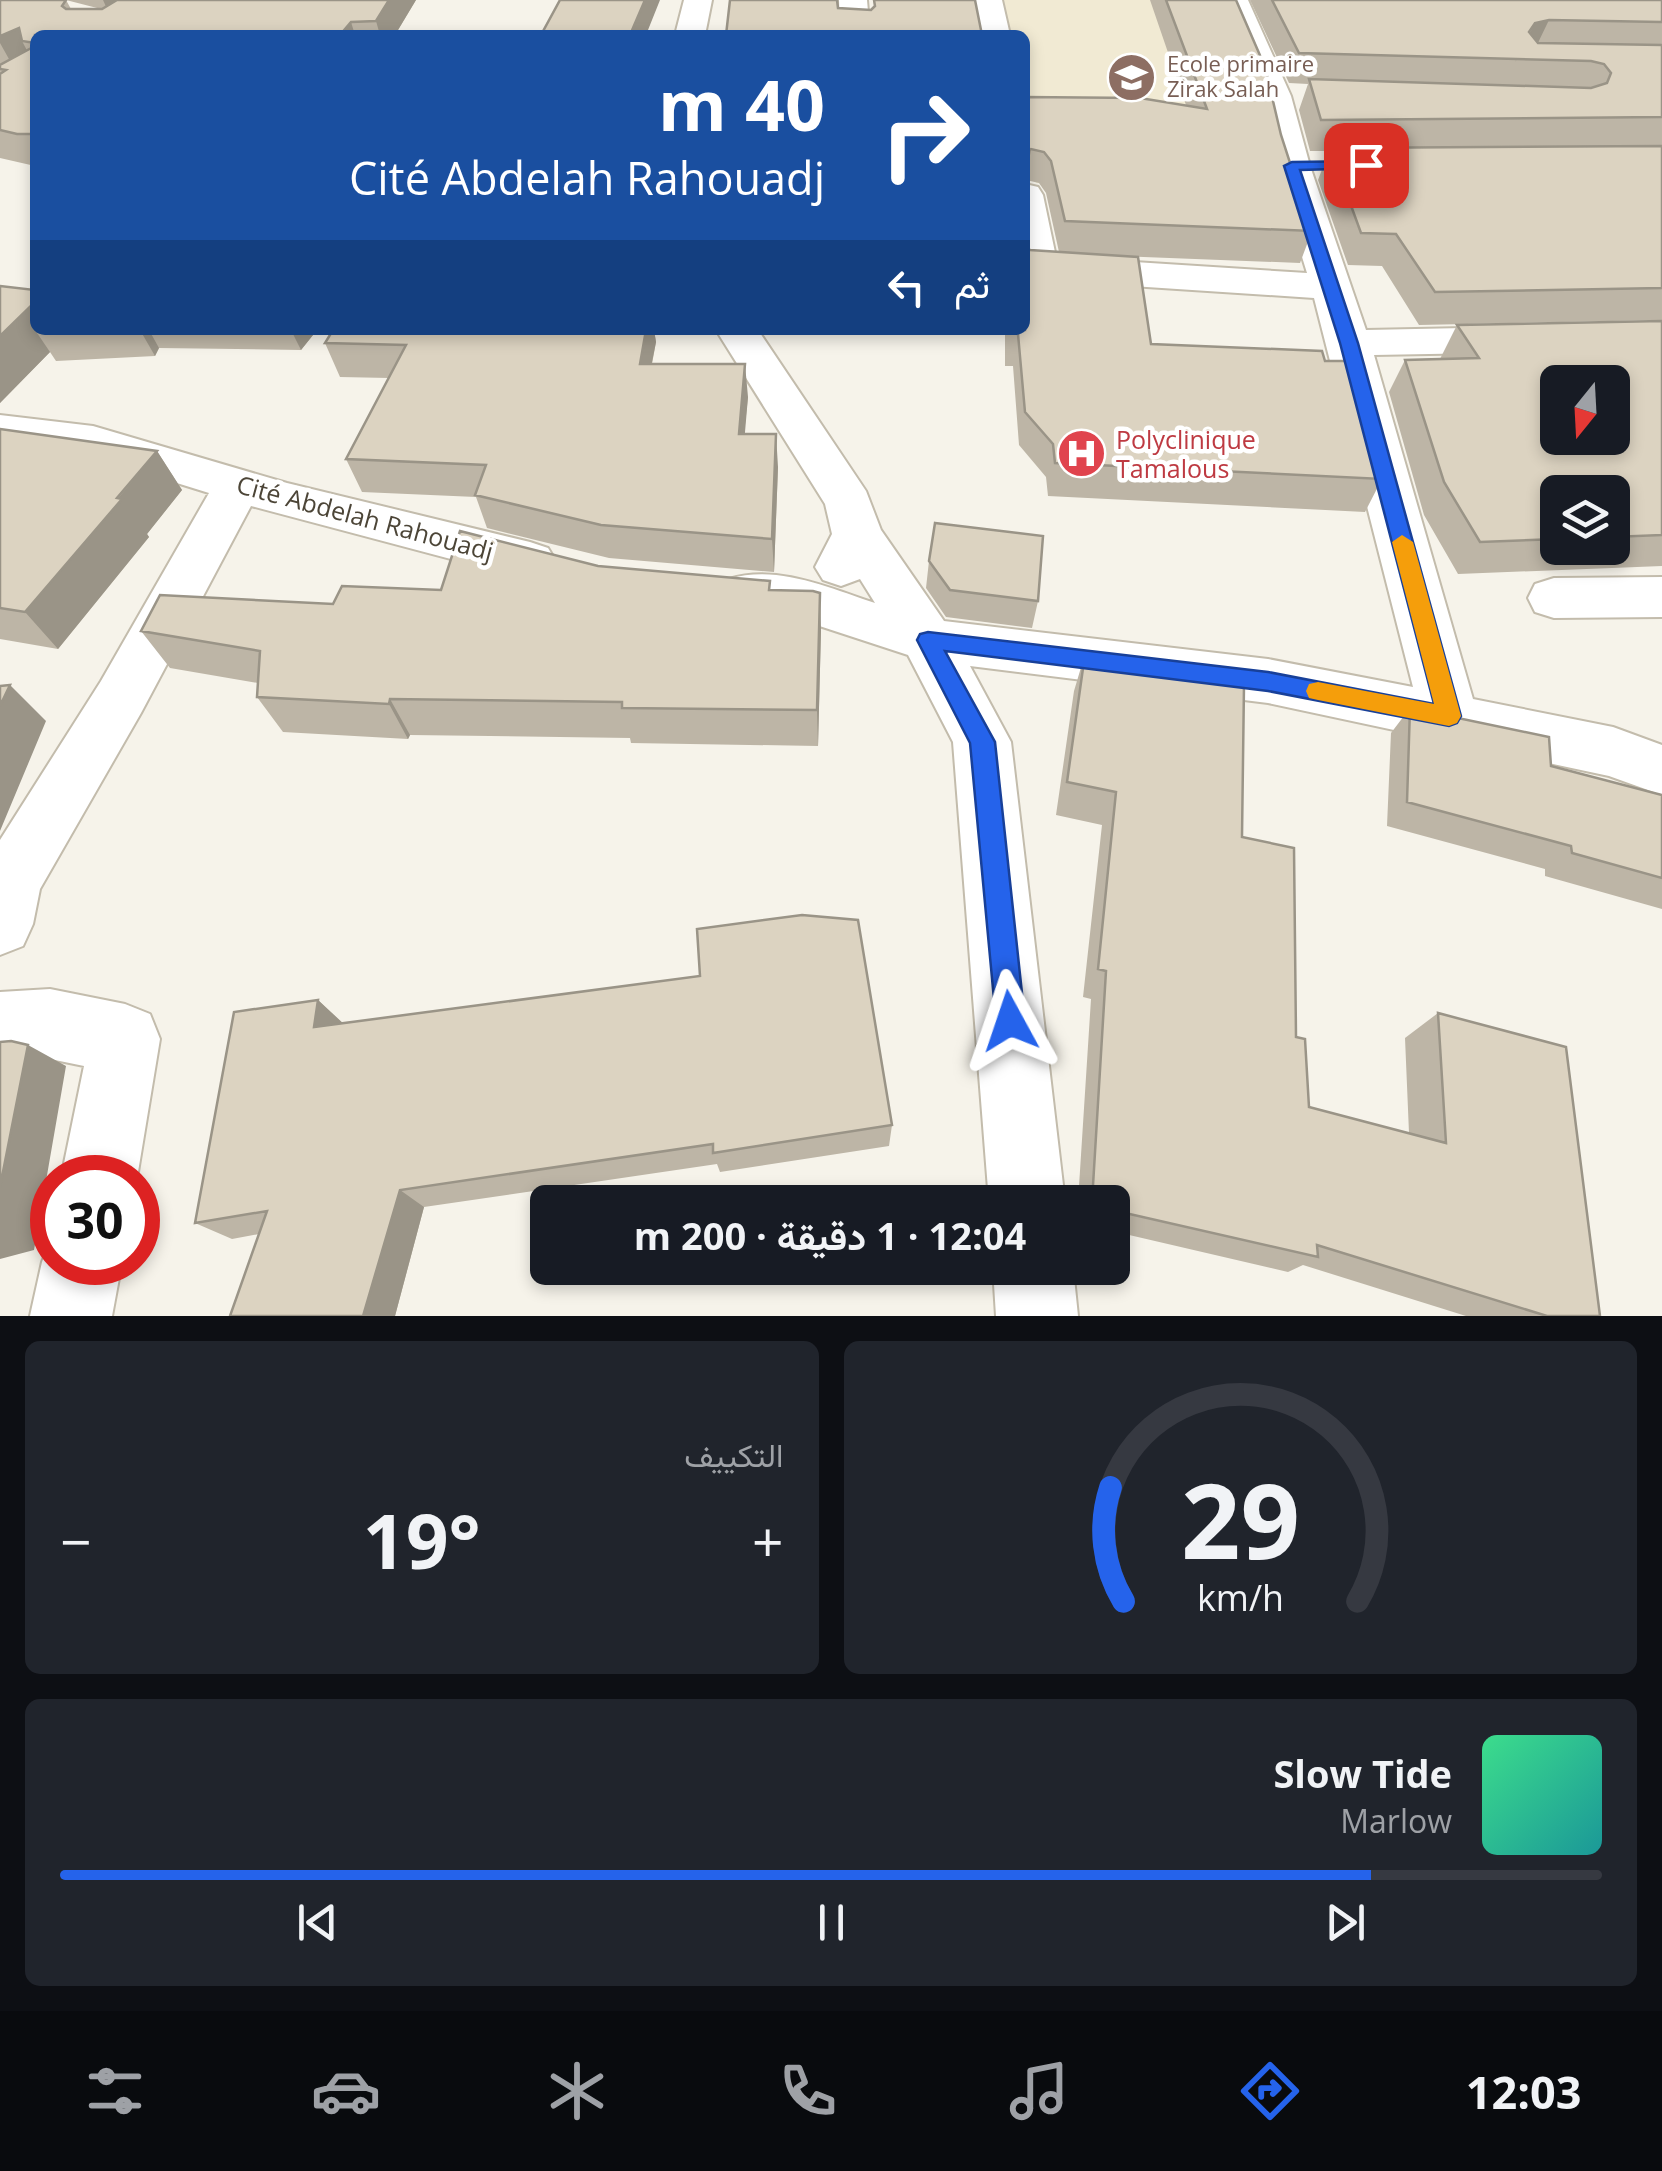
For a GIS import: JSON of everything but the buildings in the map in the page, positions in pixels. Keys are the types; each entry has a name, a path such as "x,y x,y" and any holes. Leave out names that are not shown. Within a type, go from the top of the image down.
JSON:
{"street":[{"path":"691,30 698,0"},
{"path":"853,0 855,30"},
{"path":"988,0 994,30"},
{"path":"1234,0 1274,96 1292,166 1349,343 1449,716"},
{"path":"1274,96 1312,97"},
{"path":"1292,166 1331,166"},
{"path":"1032,268 1332,287"},
{"path":"740,335 849,503 858,534 928,640 982,742 1025,1185"},
{"path":"1349,343 1662,337"},
{"name":"Cité Abdelah Rahouadj","path":"0,430 93,441 238,485 573,572"},
{"path":"0,924 9,882 121,698 238,485"},
{"path":"793,597 822,586 858,534"},
{"path":"701,589 793,597 928,640 1268,682 1449,716 1613,752 1662,770"},
{"path":"1554,598 1662,597"},
{"path":"0,1026 50,1024 125,1038 103,1155"},
{"path":"71,1316 77,1285"},
{"path":"1035,1285 1038,1316"}],"shaded area":[{"name":"Ecole primaire Zirak Salah","path":"1003,0 1216,0 1199,197 1036,183 1030,149 1030,30 1009,30"}],"slow traffic":[{"path":"1318,691 1449,716 1402,542"}],"place":[{"name":"Ecole primaire Zirak Salah","path":"1132,77"},
{"name":"Polyclinique Tamalous","path":"1081,454"}],"route":[{"path":"1010,1021 982,742 928,640 1097,664 1268,682 1449,716 1349,343 1292,166 1366,165"}]}
